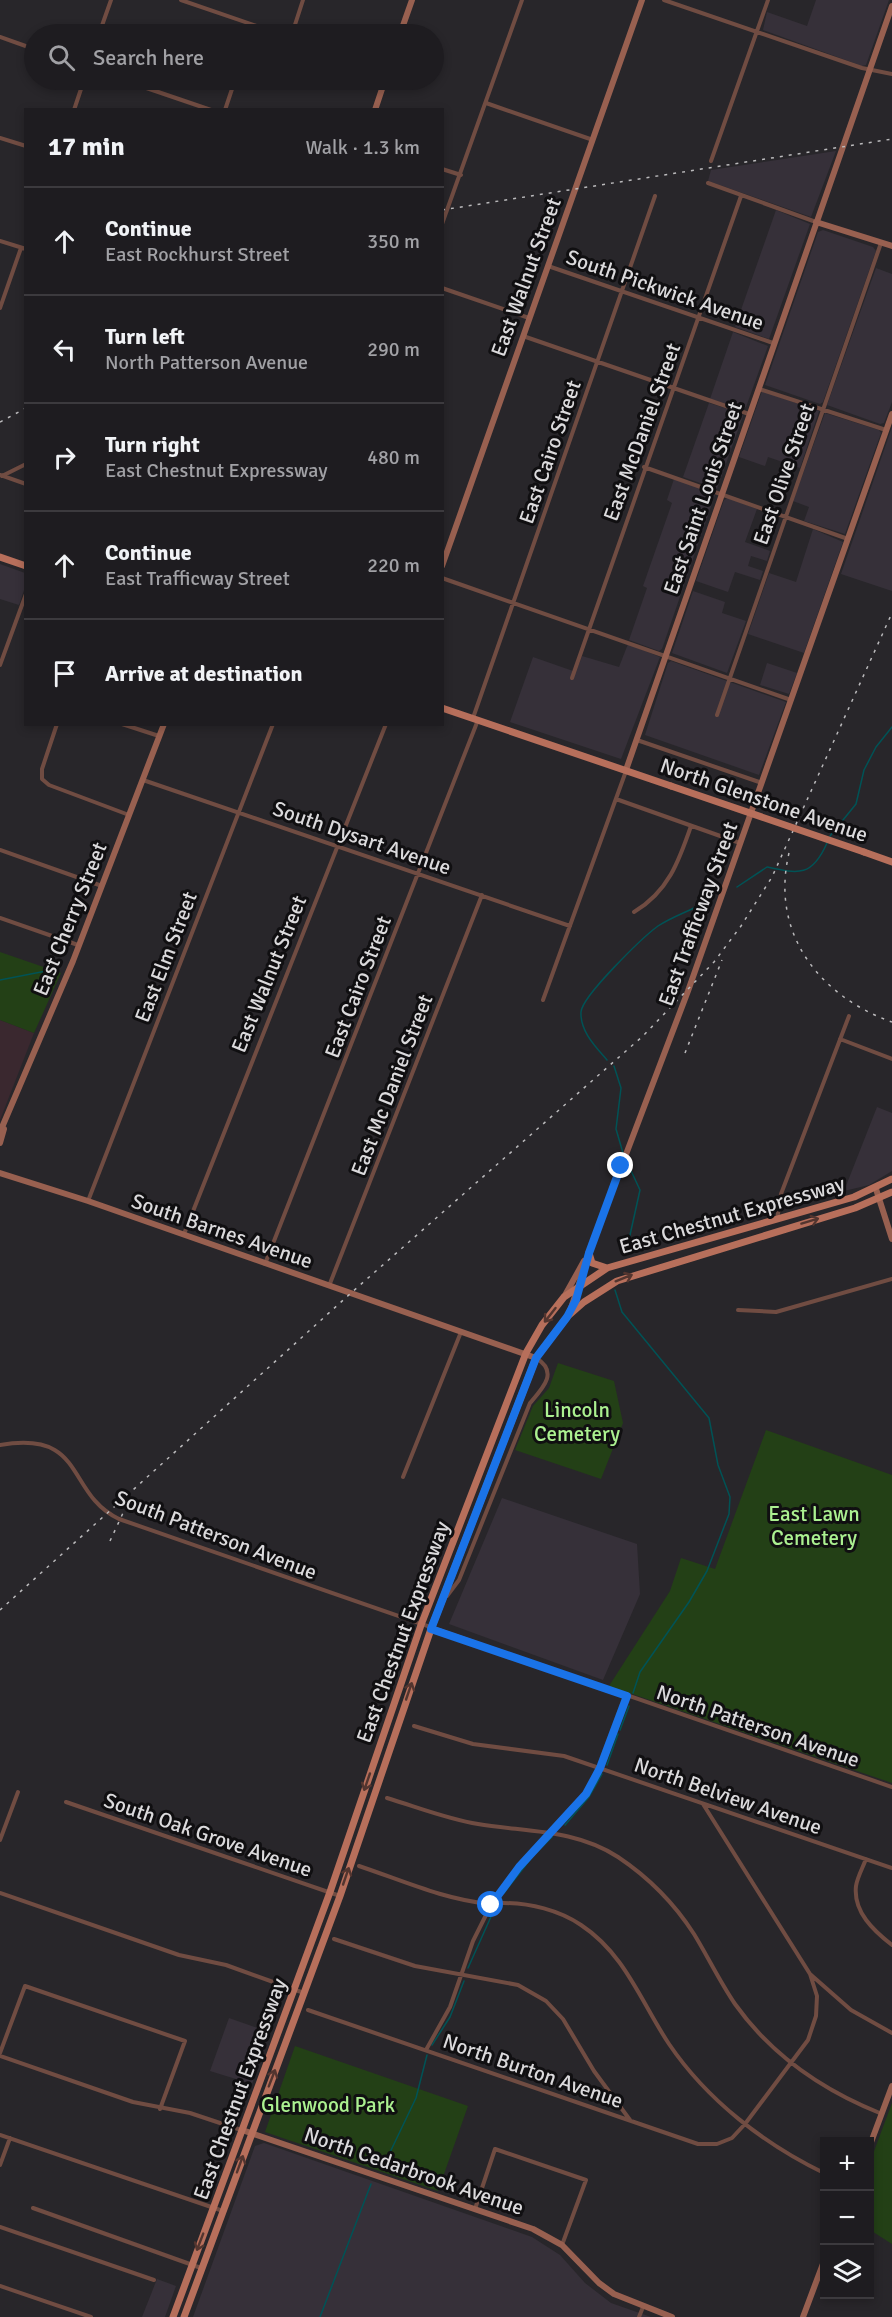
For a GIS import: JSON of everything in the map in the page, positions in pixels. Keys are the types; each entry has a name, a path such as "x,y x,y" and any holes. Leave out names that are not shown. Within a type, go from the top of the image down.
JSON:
{"main road":[{"path":"0,557 24,565"},
{"name":"North Glenstone Avenue","path":"444,709 892,862"},
{"name":"East Chestnut Expressway","path":"172,2317 330,1892 421,1625 526,1353 542,1325 564,1297 607,1268 777,1221 876,1189 892,1179"},
{"name":"East Chestnut Expressway","path":"184,2317 340,1896 431,1629 536,1358 567,1317 603,1288 630,1276 879,1199 892,1192"},
{"path":"589,1253 592,1263 607,1268"}],"street":[{"path":"103,24 111,0"},
{"path":"181,0 195,2 248,24"},
{"path":"295,24 303,0"},
{"path":"404,24 412,0"},
{"path":"444,219 522,0"},
{"name":"East Walnut Street","path":"444,560 642,0"},
{"path":"664,0 756,32 892,74"},
{"path":"711,161 768,0"},
{"name":"East Saint Louis Street","path":"543,1000 626,770 892,6"},
{"path":"0,37 24,45"},
{"path":"75,108 81,90"},
{"path":"152,90 205,108"},
{"path":"226,108 232,90"},
{"path":"376,108 382,90"},
{"path":"486,103 593,140"},
{"path":"0,138 24,145"},
{"path":"444,170 461,175"},
{"path":"708,183 816,222 892,246"},
{"name":"East Cairo Street","path":"265,1264 419,874 475,719 513,603 655,196"},
{"name":"East McDaniel Street","path":"572,678 644,467 674,389 741,196"},
{"path":"0,241 23,248 0,308"},
{"name":"East Olive Street","path":"717,715 881,243"},
{"name":"South Pickwick Avenue","path":"548,266 773,343"},
{"path":"444,289 529,318"},
{"path":"523,336 749,414"},
{"path":"758,388 886,430"},
{"name":"East Trafficway Street","path":"567,1317 580,1287 589,1253 622,1162 667,1050 892,414"},
{"path":"1,476 24,465"},
{"path":"644,467 848,539"},
{"path":"1,476 24,483"},
{"path":"444,579 791,700"},
{"path":"0,665 24,599"},
{"path":"56,726 42,769 42,779 49,785 130,815"},
{"path":"128,726 159,737"},
{"name":"East Cherry Street","path":"0,1132 79,946 163,726"},
{"name":"East Elm Street","path":"88,1201 272,726"},
{"name":"East Walnut Street","path":"183,1235 385,726"},
{"path":"636,740 762,783"},
{"name":"South Dysart Avenue","path":"144,780 570,926"},
{"path":"615,800 740,843"},
{"path":"634,912 649,902 672,875 691,826"},
{"path":"0,850 103,886"},
{"name":"East Mc Daniel Street","path":"329,1286 482,895"},
{"path":"0,918 79,946"},
{"path":"777,1221 781,1194 849,1016"},
{"path":"840,1039 892,1059"},
{"name":"East Cherry Street","path":"0,1143 4,1125"},
{"name":"South Barnes Avenue","path":"0,1173 88,1201 536,1358"},
{"path":"876,1189 892,1239"},
{"name":"East Trafficway Street","path":"564,1297 589,1253"},
{"path":"738,1310 776,1312 892,1279"},
{"path":"403,1478 461,1331"},
{"path":"441,1604 459,1580 530,1403 547,1380 549,1372 545,1364 536,1358"},
{"name":"South Patterson Avenue","path":"0,1445 18,1442 37,1444 64,1456 99,1506 119,1519 343,1598"},
{"name":"North Patterson Avenue","path":"343,1598 892,1787"},
{"path":"426,2050 450,2007 473,1941 491,1905 519,1867 553,1833 586,1794 600,1768 627,1696"},
{"name":"North Belview Avenue","path":"414,1726 473,1744 551,1753 892,1868"},
{"path":"0,1840 1,1832 18,1792"},
{"path":"387,1798 477,1824 583,1839 616,1856 645,1878 672,1904 693,1933 735,2004 758,2033 791,2063 821,2085 882,2114"},
{"name":"South Oak Grove Avenue","path":"66,1802 340,1896"},
{"path":"703,1804 810,1974 817,1996 825,1988"},
{"path":"866,1859 856,1886 858,1902 865,1920 892,1945"},
{"path":"359,1866 449,1896 491,1905 537,1906 557,1912 581,1925 603,1943 629,1975 669,2044 699,2082 745,2124 780,2149 820,2170"},
{"path":"0,1893 196,1959 226,1965 304,1993"},
{"path":"334,1939 415,1966 518,1985 546,2001 563,2019 594,2071 630,2120"},
{"path":"810,1974 851,2010 892,2033"},
{"path":"0,2055 25,1986 80,2004 185,2041 160,2109"},
{"name":"North Burton Avenue","path":"308,2010 698,2144 717,2144 732,2138 745,2124 808,2040 816,2016 817,1996"},
{"name":"North Cedarbrook Avenue","path":"0,2055 133,2102 190,2113 533,2229 562,2245 606,2289 643,2307 672,2317"},
{"path":"873,2137 892,2086"},
{"path":"612,2114 618,2104"},
{"path":"0,2135 223,2211"},
{"path":"0,2165 10,2138"},
{"path":"475,2209 495,2149 586,2180 562,2245"},
{"path":"33,2208 202,2268"},
{"path":"0,2227 154,2280"},
{"path":"803,2317 820,2274"},
{"path":"0,2286 91,2317"},
{"path":"639,2317 643,2307"}],"shaded area":[{"path":"816,0 889,0 866,65 862,66 763,30 767,12 807,26"},
{"path":"836,151 811,217 708,181 711,170"},
{"path":"776,210 810,224 769,339 735,327"},
{"path":"823,230 873,247 876,251 823,402 820,404 765,385 818,232"},
{"path":"876,268 892,274 892,402 884,423 880,424 827,405"},
{"path":"733,332 768,346 746,407 743,409 710,399"},
{"path":"762,391 819,411 800,468 768,457 765,466 739,457"},
{"path":"709,403 741,413 743,416 717,489 683,477"},
{"path":"825,413 879,430 881,433 845,534 804,521 809,507 793,501"},
{"path":"892,427 892,591 841,574"},
{"path":"674,479 715,495 662,649 659,651 629,640 647,588 643,586 672,503 667,500"},
{"path":"728,498 757,509 745,542 770,551 767,561 751,556 748,566 763,571 760,580 735,572 728,592 696,581 724,500"},
{"path":"813,529 843,542 804,653 748,634 769,573 796,582"},
{"path":"0,564 24,573 24,590 19,605 0,599"},
{"path":"693,591 725,602 722,613 746,621 727,673 672,653"},
{"path":"628,644 660,657 621,759 510,722 533,657 576,672 582,656 619,667"},
{"path":"671,661 786,702 759,775 645,735 668,663"},
{"path":"767,663 797,673 789,694 760,685"},
{"path":"0,1020 34,1033 0,1120"},
{"path":"877,1107 892,1113 892,1171 869,1185 844,1191"},
{"path":"502,1498 637,1544 640,1594 603,1680 449,1624"},
{"path":"229,2018 263,2030 258,2043 266,2046 252,2084 210,2071"},
{"path":"264,2143 532,2237 560,2255 585,2283 611,2303 651,2317 193,2317 255,2146"},
{"path":"157,2279 176,2286 165,2317 142,2317"}],"green space":[{"path":"0,952 61,973 34,1033 0,1020"},
{"name":"Lincoln Cemetery","path":"558,1363 614,1381 623,1423 601,1479 515,1450 533,1406 549,1388"},
{"name":"East Lawn Cemetery","path":"766,1430 892,1475 892,1783 609,1686 670,1591 681,1558 715,1569"},
{"name":"Glenwood Park","path":"295,2046 468,2106 438,2191 265,2132"},
{"path":"892,2103 892,2244 874,2233 874,2151"}],"waterway":[{"path":"830,836 856,804 864,770 876,747 892,727"},
{"path":"737,887 767,867 788,871 810,867 816,862 827,843"},
{"path":"607,1060 589,1038 583,1026 581,1012 584,1004 614,967 650,932 667,920 696,907"},
{"path":"0,980 46,971 56,974"},
{"path":"614,1066 621,1088 616,1129 623,1153"},
{"path":"626,1160 640,1190 626,1253"},
{"path":"615,1290 622,1312 709,1418 718,1465 730,1497 729,1514 707,1571 689,1602 640,1672 633,1693"},
{"path":"620,1730 629,1706"},
{"path":"607,1765 618,1734"},
{"path":"565,1825 589,1797 602,1774"},
{"path":"504,1893 533,1856 552,1837"},
{"path":"468,1968 494,1910"},
{"path":"432,2045 450,2017 464,1981"},
{"path":"382,2169 416,2098 427,2055"},
{"path":"320,2317 371,2184"}],"railway":[{"path":"444,210 892,139"},
{"path":"0,422 24,409"},
{"path":"0,1610 351,1293 643,1036 714,962 741,926 772,877 892,613"},
{"path":"789,853 785,882 787,910 794,935 806,958 822,978 842,996 866,1011 892,1022"},
{"path":"685,1053 722,960"},
{"path":"110,1541 130,1498"}],"route":[{"path":"491,1905 519,1867 553,1833 586,1794 600,1768 627,1696 431,1629 536,1358 567,1317 576,1300 589,1253 621,1166"}]}
